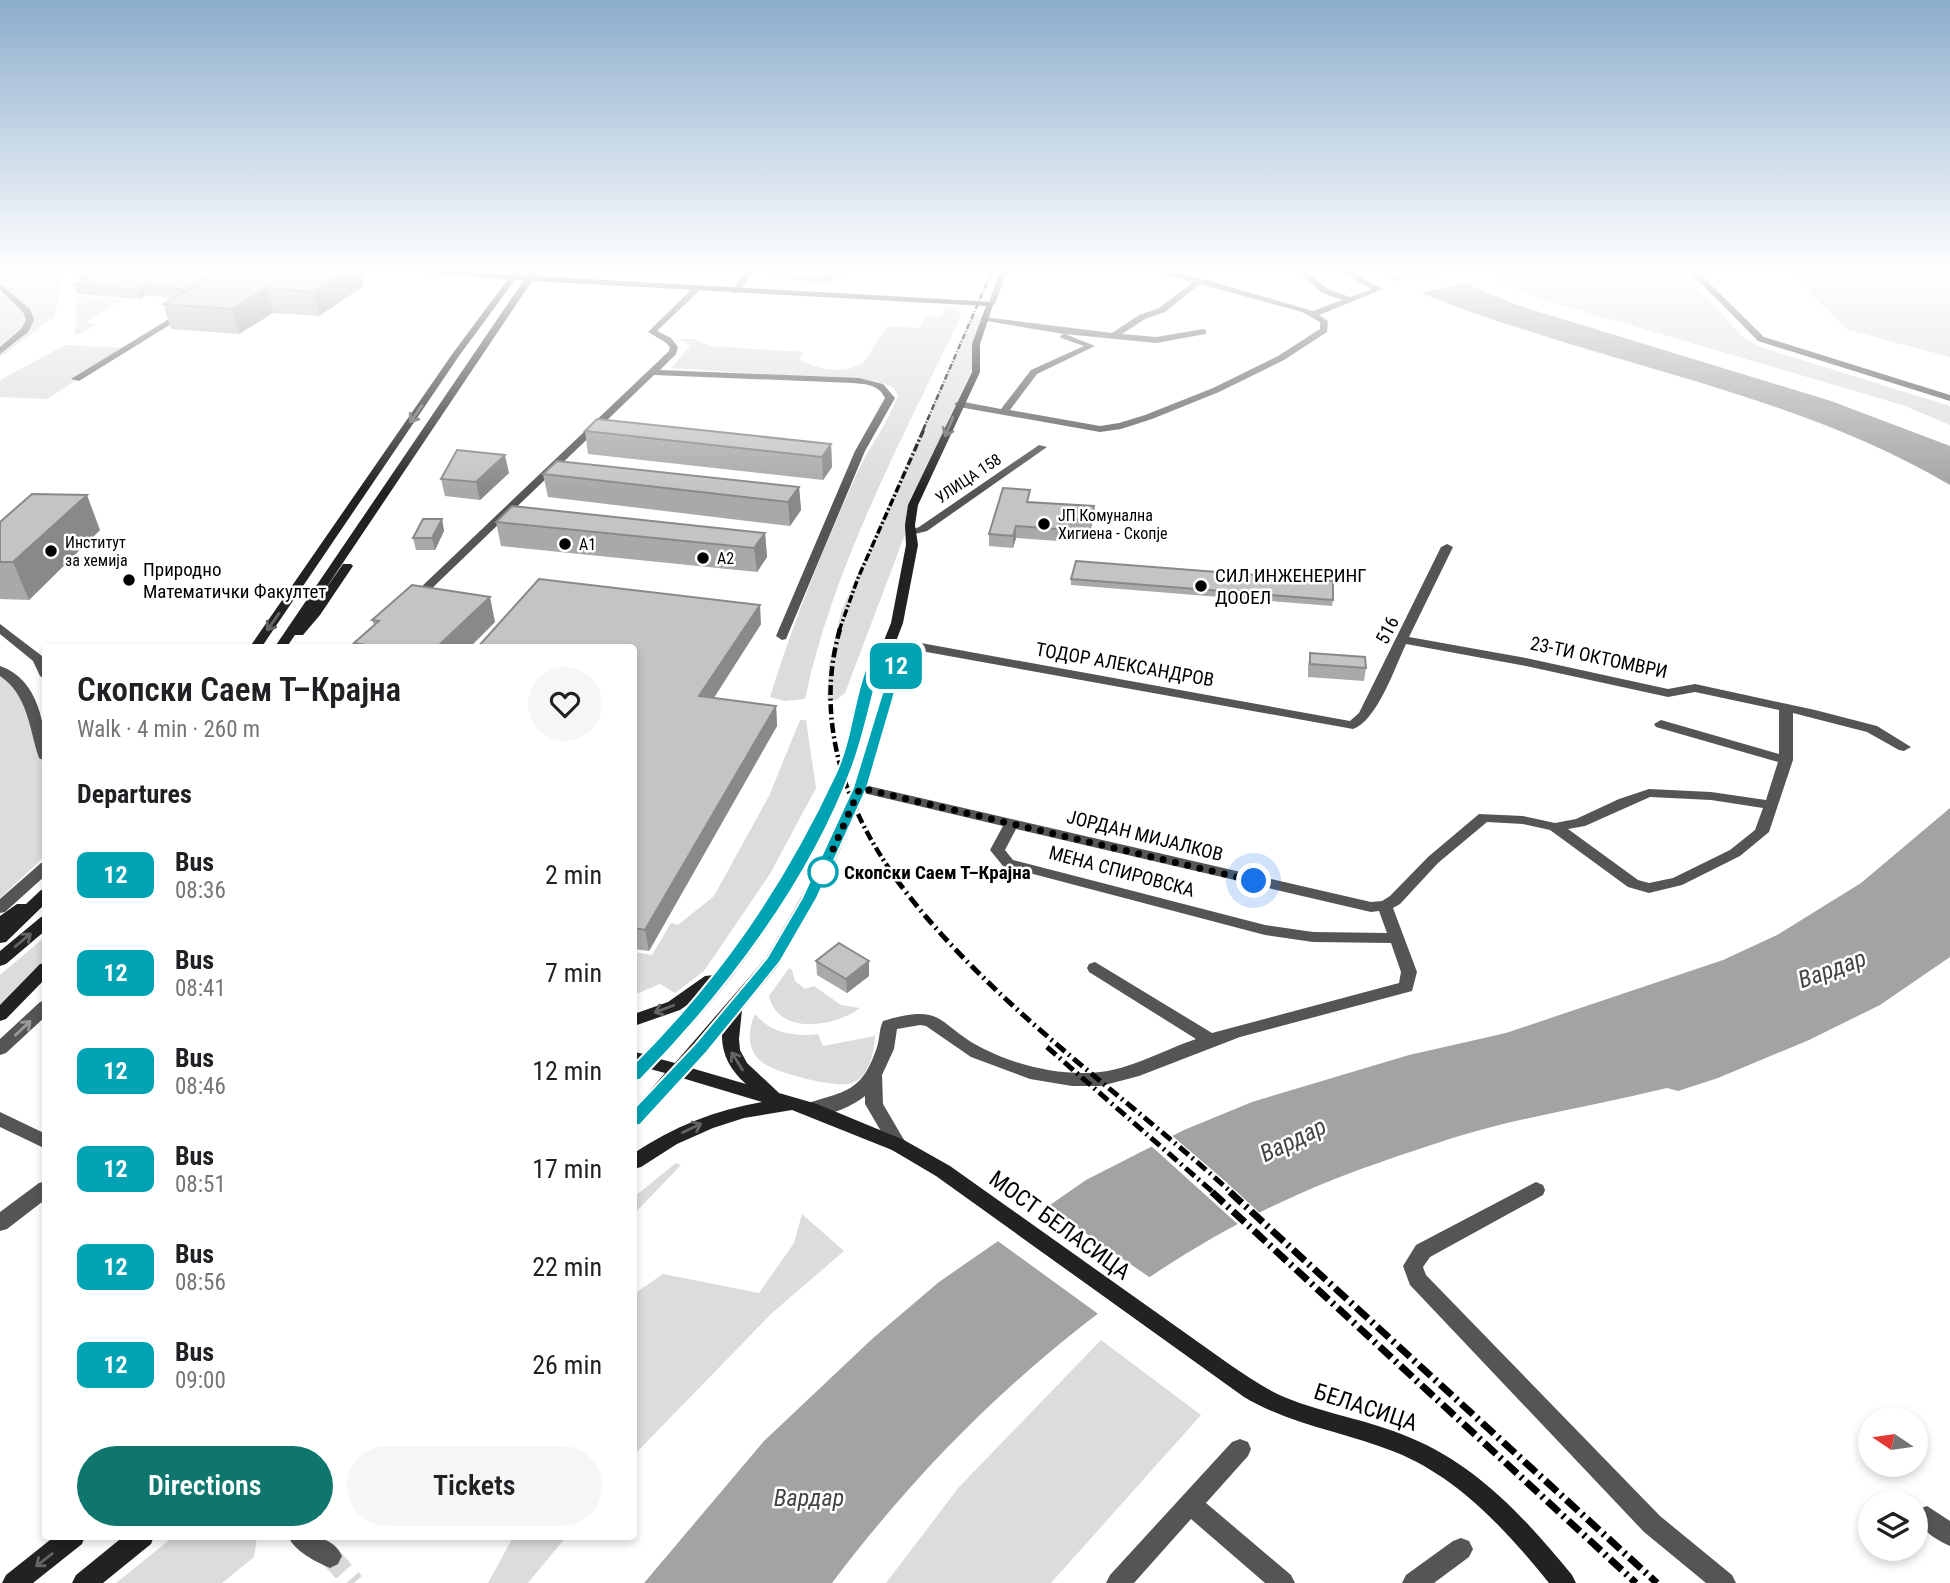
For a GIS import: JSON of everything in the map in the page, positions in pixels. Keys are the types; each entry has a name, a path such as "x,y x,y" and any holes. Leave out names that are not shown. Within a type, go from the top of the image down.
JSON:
{"street":[{"path":"76,379 135,343"},
{"path":"258,644 466,343"},
{"path":"285,644 316,612 403,481 406,464 488,343"},
{"path":"422,592 654,372 673,352 674,347 670,343"},
{"path":"640,1060 679,1029 732,965 784,889 818,827 847,764 875,661 890,644 905,591 913,505 976,372 976,343"},
{"path":"1004,411 1034,372 1091,346 1084,343"},
{"path":"959,404 1100,429 1121,426 1226,385 1305,343"},
{"path":"1769,343 1950,398"},
{"path":"654,372 853,380 878,384 888,391 890,398 860,451 782,636"},
{"name":"УЛИЦА 158","path":"911,532 923,529 1042,447"},
{"name":"516","path":"1353,725 1365,715 1447,547"},
{"path":"0,628 38,659 42,668"},
{"name":"23-ТИ ОКТОМВРИ","path":"1403,639 1527,662 1668,693 1695,688 1871,729 1904,747"},
{"path":"637,1117 680,1072 772,962 824,870 860,788 898,661 890,644"},
{"name":"ТОДОР АЛЕКСАНДРОВ","path":"890,644 921,647 1353,725"},
{"path":"0,670 23,688 33,705 36,732 42,749"},
{"path":"1555,827 1620,876 1633,884 1649,888 1677,882 1735,853 1762,832 1786,760 1786,708"},
{"path":"1661,724 1786,760"},
{"name":"ЈОРДАН МИЈАЛКОВ","path":"860,788 1012,822 1276,887 1371,907 1385,906"},
{"path":"637,1160 686,1130 747,1109 844,1102 859,1094 874,1077 887,1044 889,1025 908,1018 921,1018 938,1023 974,1052 990,1059 1065,1079 1088,1080 1117,1076 1210,1040 1406,986 1409,972 1385,906 1395,900 1462,833 1484,817 1523,820 1555,827 1580,823 1649,793 1711,796 1771,805"},
{"name":"МЕНА СПИРОВСКА","path":"1012,822 997,850 1008,863 1265,930 1313,937 1398,937"},
{"path":"0,908 42,870"},
{"path":"0,924 42,895"},
{"path":"0,938 42,896"},
{"path":"0,960 42,924"},
{"path":"637,1019 674,1006 692,996 732,965"},
{"path":"1095,968 1210,1040"},
{"path":"4,1012 42,972"},
{"path":"4,1012 42,984"},
{"path":"735,1007 728,1038 738,1066 751,1079 794,1104"},
{"path":"0,1049 42,1010"},
{"path":"640,1060 794,1104"},
{"path":"874,1077 874,1104 898,1145"},
{"name":"МОСТ БЕЛАСИЦА","path":"794,1104 898,1145 943,1171 1222,1371 1270,1401"},
{"path":"0,1119 42,1140"},
{"path":"1536,1190 1423,1251 1413,1266 1417,1279 1652,1524 1724,1583"},
{"path":"0,1223 42,1191"},
{"name":"БЕЛАСИЦА","path":"1270,1401 1321,1420 1405,1445 1422,1454 1465,1482 1500,1511 1564,1583"},
{"path":"1118,1583 1240,1449"},
{"path":"1190,1504 1283,1583"},
{"path":"1928,1518 1950,1535"},
{"path":"14,1583 69,1540"},
{"path":"84,1583 138,1540"},
{"path":"305,1540 330,1556"},
{"path":"1414,1583 1461,1549"}],"shaded area":[{"path":"0,343 19,343 0,357"},
{"path":"685,343 804,352 799,359 832,370 849,369 864,362 876,343 948,343 851,551 817,649 805,699 785,701 770,697 800,611 858,471 890,415 898,395 893,387 876,381 671,368 690,346"},
{"path":"960,343 979,343 973,367 927,471 911,498 907,529 845,693 836,700 827,700 829,665 841,612"},
{"path":"1690,343 1753,343 1950,406 1950,425 1905,406"},
{"path":"1897,343 1950,343 1950,357"},
{"path":"65,345 126,348 47,399 0,397 0,380"},
{"path":"0,676 14,688 24,702 42,761 42,859 0,898"},
{"path":"800,720 806,720 816,788 770,874 704,971 675,993 660,984 637,994 637,952 652,955 671,923 678,925 714,896 769,796"},
{"path":"42,940 42,967 0,1008 0,975"},
{"path":"789,968 795,981 805,989 814,986 841,1005 860,1008 849,1015 823,1023 795,1022 783,1017 774,1009 769,996"},
{"path":"755,1014 768,1026 783,1032 818,1034 823,1046 875,1036 870,1063 858,1080 844,1084 807,1079 770,1067 758,1058 751,1047 750,1034"},
{"path":"676,1163 681,1165 637,1211 637,1195"},
{"path":"802,1214 844,1251 772,1313 637,1452 637,1292 663,1274 759,1293 794,1243"},
{"path":"1101,1340 1201,1415 1051,1583 886,1583 959,1487"},
{"path":"169,1540 257,1540 254,1557 222,1583 116,1583"},
{"path":"564,1540 528,1583 488,1583 511,1541"}],"water":[{"path":"1567,343 1641,343 1831,401 1950,446 1950,485 1856,438 1807,418"},
{"name":"Вардар","path":"1950,808 1950,957 1880,1005 1809,1040 1718,1078 1678,1091 1667,1088 1507,1123 1452,1138 1361,1169 1283,1201 1208,1241 1136,1286 1067,1338 1002,1394 941,1454 885,1517 832,1583 644,1583 764,1441 872,1339 939,1282 1086,1180 1184,1130 1252,1102 1409,1055 1506,1033 1723,960 1777,935 1861,883"}],"pier":[{"path":"1169,1133 1263,1216 1242,1228 1149,1144"},
{"path":"1045,1205 1152,1279 1101,1316 995,1239"}],"building":[{"path":"597,419 831,444 822,457 585,431"},
{"path":"457,450 505,455 476,482 441,479"},
{"path":"557,461 799,487 788,502 543,474"},
{"path":"1003,488 1030,490 1027,502 1094,506 1091,521 1061,518 1058,529 1016,526 1013,536 989,534"},
{"path":"32,494 87,495 13,562 0,562 0,522"},
{"path":"512,506 765,533 754,548 496,522"},
{"path":"423,519 442,519 432,538 413,538"},
{"name":"СИЛ ИНЖЕНЕРИНГ ДООЕЛ","path":"1076,561 1333,581 1333,600 1071,579"},
{"path":"539,579 760,605 699,696 776,706 645,930 637,929 637,644 481,644"},
{"path":"412,585 490,597 440,644 354,643 379,621 372,620"},
{"path":"1310,653 1365,657 1366,668 1310,664"},
{"path":"839,943 869,961 846,979 816,961"}],"tunnel":[{"path":"330,1556 354,1583"}],"railway":[{"path":"923,430 961,343"},
{"path":"839,631 858,578 924,429"},
{"path":"840,629 833,662 831,696 839,761 862,823 898,881"},
{"path":"896,879 932,924 1013,1006 1232,1193"},
{"path":"1047,1047 1214,1193"},
{"path":"1212,1192 1636,1583"},
{"path":"1230,1192 1657,1583"}],"bus line":[{"name":"12","path":"637,1072 679,1029 732,965 784,889 818,827 847,764 875,661 890,644 898,661 860,788 824,870 772,962 701,1048 637,1117"}],"place":[{"name":"ЈП Комунална Хигиена - Скопје","path":"1044,524"},
{"name":"А1","path":"565,544"},
{"name":"Институт за хемија","path":"51,551"},
{"name":"А2","path":"703,558"},
{"name":"Природно Математички Факултет","path":"129,580"},
{"name":"СИЛ ИНЖЕНЕРИНГ ДООЕЛ","path":"1201,586"},
{"name":"Скопски Саем Т–Крајна","path":"823,872"}],"route":[{"path":"823,872 860,788 1254,881"}]}
